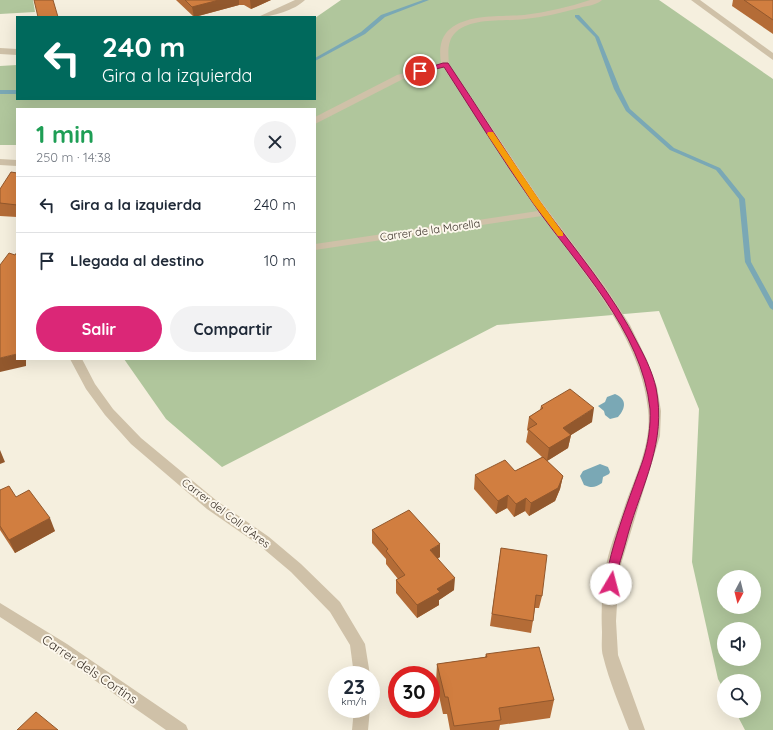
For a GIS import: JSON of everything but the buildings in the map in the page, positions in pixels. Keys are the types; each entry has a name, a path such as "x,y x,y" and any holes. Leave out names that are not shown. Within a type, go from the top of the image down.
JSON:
{"street":[{"path":"265,16 301,0"},
{"path":"598,0 586,5 524,17 478,21 458,27 448,36 443,51 445,64 544,213 601,289 626,328 641,360 651,387 654,411 654,436 612,571 609,621 610,655 637,730"},
{"path":"696,0 773,57"},
{"path":"0,51 16,52"},
{"path":"316,120 400,77 445,64"},
{"path":"0,162 16,162"},
{"name":"Carrer de la Morella","path":"316,247 544,213"},
{"name":"Carrer del Coll d'Ares","path":"77,360 93,391 109,412 136,441 212,505 264,541 296,568 335,607 357,644 361,666"},
{"name":"Carrer dels Cortins","path":"0,609 62,649 180,730"},
{"path":"360,730 361,718"}],"green space":[{"path":"0,0 33,0 35,12 0,14"},
{"path":"341,0 659,0 773,79 773,730 745,730 739,718 761,718 761,674 717,674 692,562 699,409 659,311 497,325 222,467 166,419 125,360 316,360 316,108 16,108 16,145 0,145 0,66 16,65 16,100 316,100 316,17"}],"water":[{"path":"615,394 622,398 624,407 618,417 610,419 598,406 605,402 607,397"},
{"path":"600,464 608,467 610,472 609,474 603,477 602,483 595,487 584,485 580,476 583,471"}],"waterway":[{"path":"316,59 363,33 383,16 427,0"},
{"path":"577,16 597,37 617,89 628,110 672,149 718,169 742,199 748,262 773,308"},
{"path":"0,92 16,92"}],"slow traffic":[{"path":"491,134 537,203 561,235"}],"route":[{"path":"420,71 445,64 537,203 601,289 626,328 641,360 651,387 655,422 654,436 648,459 624,529 612,571 611,584"}]}
